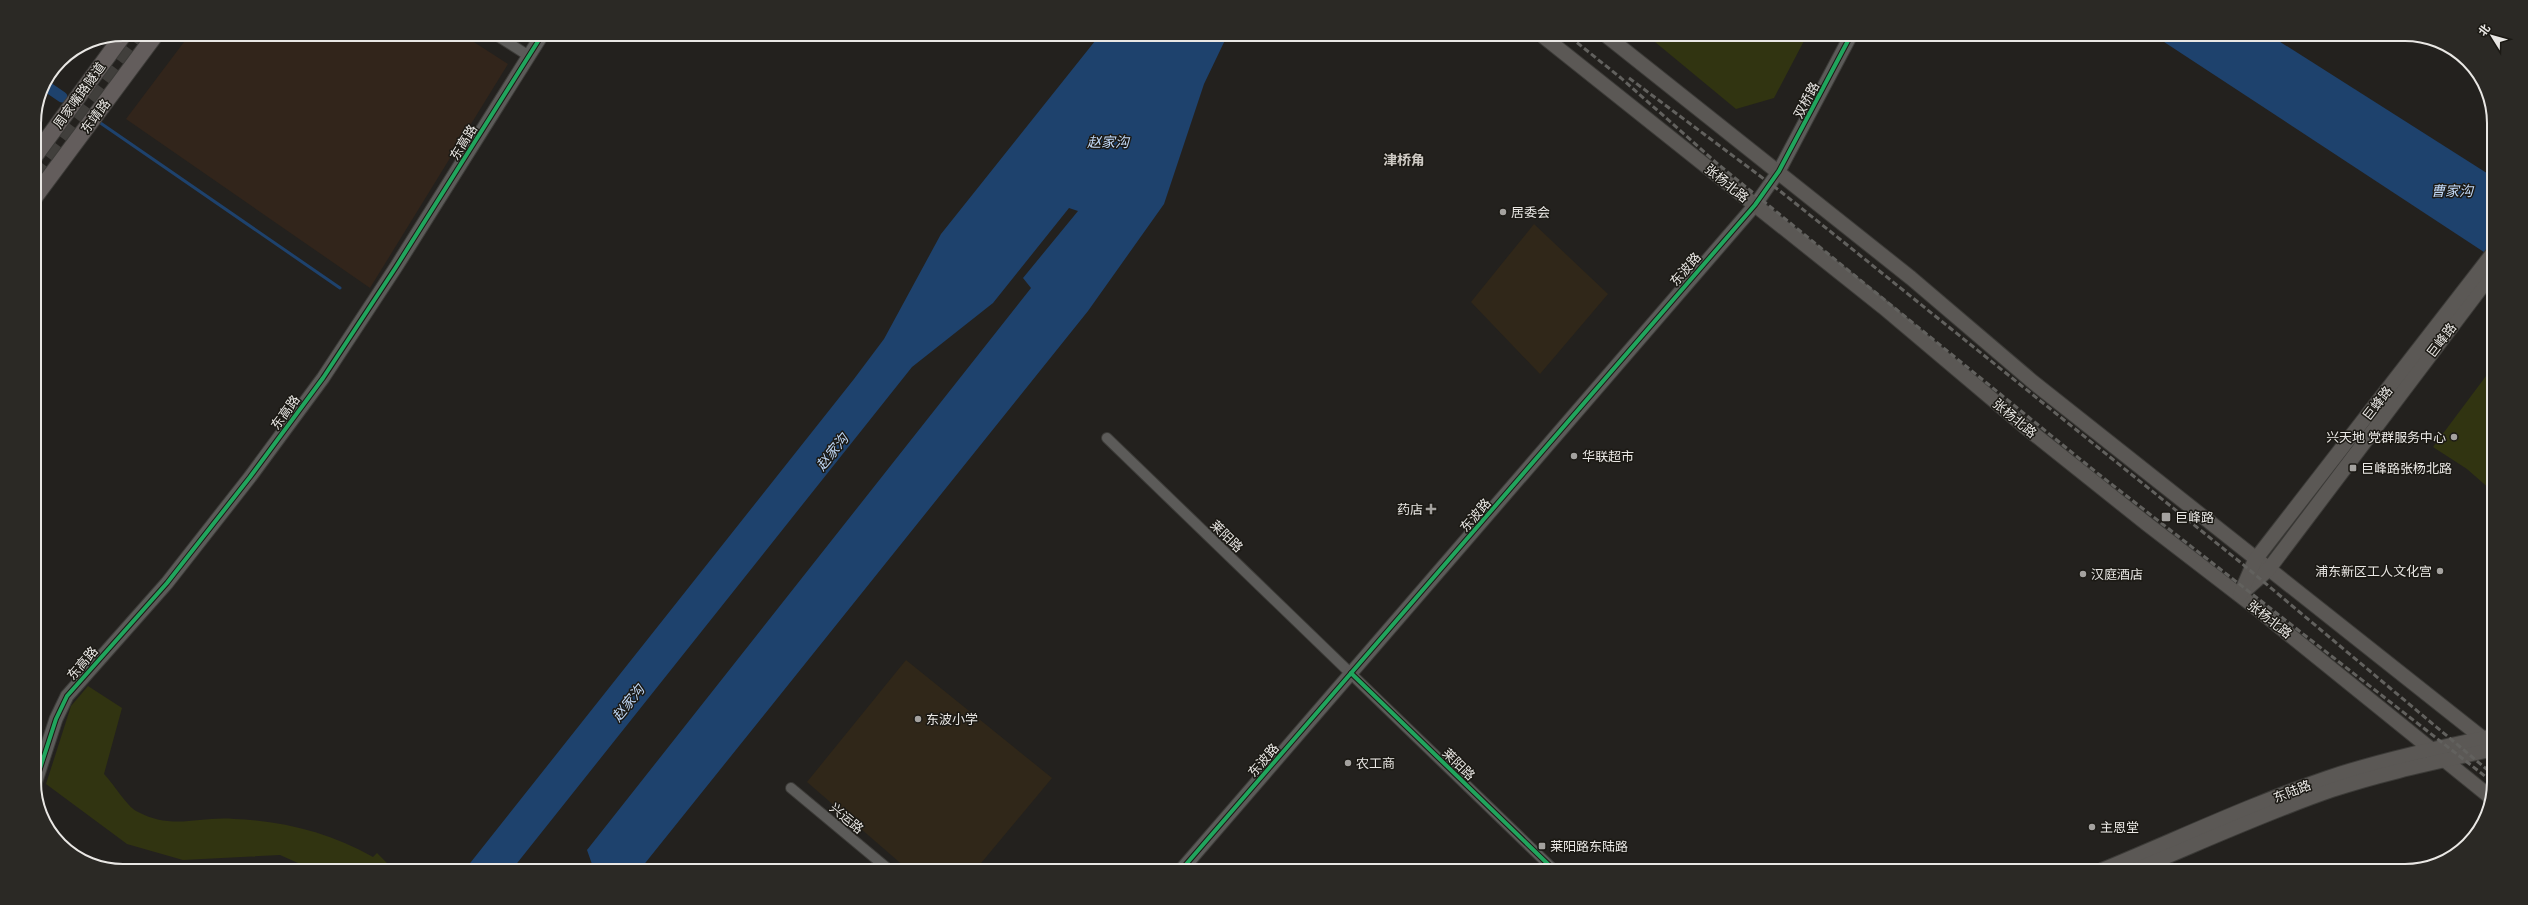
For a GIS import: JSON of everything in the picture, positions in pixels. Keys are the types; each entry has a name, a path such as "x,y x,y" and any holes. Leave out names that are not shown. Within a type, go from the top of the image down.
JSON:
{"main road":[{"name":"周家嘴路隧道","path":"41,147 119,41"},
{"name":"东靖路","path":"41,189 151,41"},
{"name":"张杨北路","path":"1549,41 1883,307 2024,426 2240,595 2486,793"},
{"path":"1613,41 1779,171 1911,278 2033,382 2255,560 2487,742"},
{"path":"41,135 111,42"},
{"name":"巨蜂路","path":"2240,595 2255,560 2471,291 2487,263"},
{"name":"巨峰路","path":"2240,595 2268,570 2471,291 2487,277"},
{"name":"东陆路","path":"2116,864 2292,791 2356,769 2433,750 2487,743"},
{"name":"东陆路","path":"2150,864 2254,820 2324,793 2390,773 2446,760 2487,743"}],"street":[{"path":"505,41 529,56"},
{"name":"东高路","path":"41,765 56,719 67,696 166,583 250,477 323,378 396,267 538,41"},
{"name":"双桥路","path":"1779,171 1848,41"},
{"name":"东波路","path":"1185,864 1755,205 1779,171"},
{"name":"莱阳路","path":"1107,438 1549,864"},
{"name":"兴运路","path":"792,788 881,864"}],"shaded area":[{"path":"185,41 472,41 508,64 370,288 126,119"},
{"path":"1534,224 1608,294 1540,374 1471,302"},
{"name":"东波小学","path":"906,660 1052,778 980,864 901,864 807,782"}],"green space":[{"path":"1654,41 1804,41 1774,98 1736,109"},
{"path":"2487,375 2487,486 2467,469 2433,447"},
{"path":"88,686 122,708 104,774 128,804 136,811 149,817 174,822 234,819 271,822 323,835 340,841 373,857 377,853 388,864 300,864 280,855 183,860 127,844 46,784 71,706"}],"water":[{"name":"赵家沟","path":"1095,41 1225,41 1204,84 1164,204 1088,311 644,864 592,864 587,850 1031,288 1023,278 1078,211 1069,208 993,303 912,367 516,864 469,864 854,379 884,339 941,234"},
{"name":"曹家沟","path":"2163,41 2279,41 2487,173 2487,254"}],"waterway":[{"path":"49,88 62,97"},
{"name":"周家嘴路隧道","path":"72,104 88,115"},
{"path":"99,122 340,288"}],"tunnel":[{"path":"41,168 136,41"}],"railway":[{"path":"1575,41 1621,78 1719,165 2096,472 2487,778"},
{"path":"1629,78 1780,191 1841,240 2240,562 2487,769"}],"cycle path":[{"path":"41,765 56,719 67,696 167,583 250,477 323,378 396,267 538,41"},
{"path":"1186,864 1755,205 1779,171 1848,41"},
{"path":"1351,673 1548,864"}],"place":[{"name":"居委会","path":"1503,212"},
{"name":"兴天地 党群服务中心","path":"2454,437"},
{"name":"华联超市","path":"1574,456"},
{"name":"巨峰路张杨北路","path":"2353,468"},
{"name":"药店","path":"1431,509"},
{"name":"巨峰路","path":"2166,517"},
{"name":"浦东新区工人文化宫","path":"2440,571"},
{"name":"汉庭酒店","path":"2083,574"},
{"name":"东波小学","path":"918,719"},
{"name":"农工商","path":"1348,763"},
{"name":"主恩堂","path":"2092,827"},
{"name":"莱阳路东陆路","path":"1542,846"}],"district":[{"name":"津桥角","path":"1404,160"}]}
